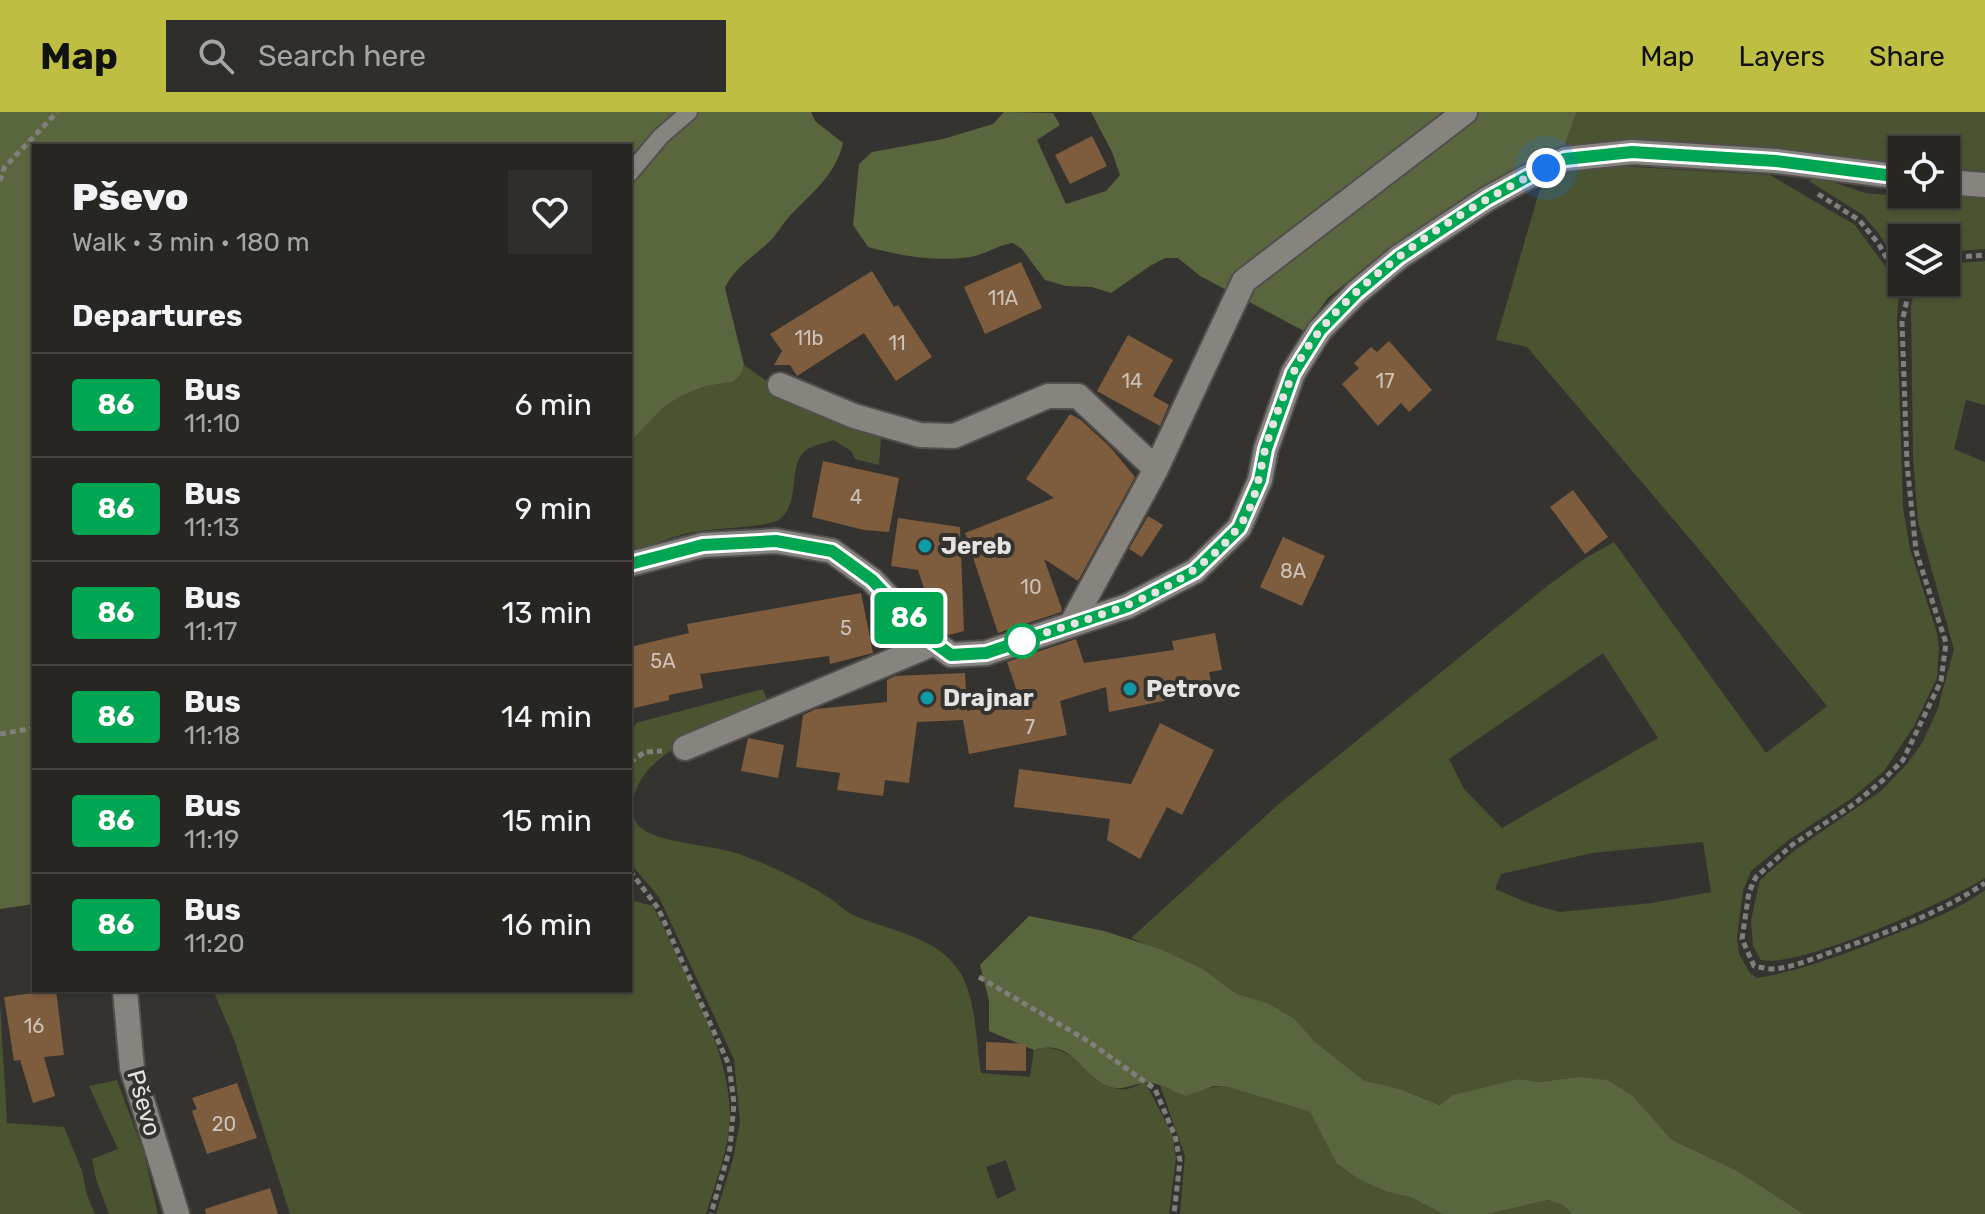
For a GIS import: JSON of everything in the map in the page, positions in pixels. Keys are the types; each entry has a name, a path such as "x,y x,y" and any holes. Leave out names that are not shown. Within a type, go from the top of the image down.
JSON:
{"street":[{"path":"1072,623 1156,469 1244,281 1465,112"},
{"path":"632,563 703,545 776,541 832,551 872,580 951,655 986,653 1128,606 1195,571 1239,528 1260,480 1266,449 1293,373 1320,330 1356,293 1399,257 1487,199 1565,159 1632,152 1776,161 1888,175"},
{"path":"1960,183 1985,185"},
{"path":"780,385 854,416 920,435 954,436 1048,396 1078,396 1156,469"},
{"path":"685,748 935,643"},
{"name":"Pševo","path":"125,992 132,1068 177,1214"}],"lane":[{"path":"632,171 661,136 689,112"}],"path":[{"path":"0,181 4,168 57,112"},
{"path":"1776,161 1805,186 1859,220 1888,260"},
{"path":"1960,257 1985,255"},
{"path":"1906,296 1902,322 1907,464 1916,551 1946,643 1941,681 1930,710 1903,760 1854,804 1792,845 1756,877 1749,892 1742,939 1754,966 1771,969 1793,965 1857,943 1941,908 1969,895 1985,883"},
{"path":"0,734 32,728"},
{"path":"632,874 658,908 729,1065 734,1103 730,1148 711,1214"},
{"path":"979,977 1088,1041 1155,1089 1175,1136 1180,1161 1174,1214"}],"green space":[{"path":"0,112 811,112 815,121 843,143 834,166 821,184 771,240 739,269 725,288 744,365 740,375 733,382 706,386 681,396 664,407 632,440 632,144 32,144 32,904 0,909"},
{"path":"1004,112 1053,113 1060,125 1037,140 1066,204 1106,191 1120,175 1091,112 1577,112 1564,147 1478,189 1375,259 1328,298 1304,331 1200,276 1178,258 1165,258 1111,293 1045,280 1022,249 1013,243 975,256 944,259 868,247 853,225 859,164 872,152 943,139 993,124"},
{"path":"1577,112 1985,112 1985,171 1960,169 1960,136 1888,136 1888,162 1629,139 1564,147"},
{"path":"1617,166 1770,175 1855,225 1888,271 1888,296 1899,296 1903,508 1910,549 1937,633 1937,678 1914,726 1884,771 1751,871 1743,891 1737,936 1739,954 1750,973 1757,978 1775,975 1861,947 1942,915 1985,890 1985,1214 1804,1214 1736,1170 1672,1140 1633,1096 1579,1077 1539,1082 1519,1079 1441,1105 1397,1088 1364,1082 1314,1041 1295,1019 1268,1003 1237,994 1203,969 1131,938 1280,803 1546,587 1614,542 1766,753 1827,706 1527,347 1496,340 1539,192 1555,179 1585,170","holes":["1603,653 1658,738 1502,828 1464,789 1449,759","1703,842 1711,892 1652,903 1560,912 1495,889 1501,874 1592,853"]},
{"path":"1815,176 1865,193 1888,195 1888,208 1960,208 1960,195 1985,196 1985,249 1960,251 1960,224 1888,224 1888,249 1863,215 1809,181"},
{"path":"1985,261 1985,405 1966,400 1954,449 1985,462 1985,878 1940,902 1839,944 1780,960 1761,960 1753,946 1751,920 1760,880 1795,850 1881,791 1922,743 1937,711 1954,649 1918,521 1913,457 1911,307 1913,296 1960,296 1960,263"},
{"path":"744,365 782,396 815,413 881,437 879,465 855,459 851,451 834,440 815,446 800,457 790,503 780,519 688,533 632,554 632,440 664,407 681,396 706,386 733,382"},
{"path":"763,689 769,706 689,740 653,765 640,781 634,798 633,814 637,824 659,837 729,851 763,863 809,886 851,914 922,940 935,948 957,968 968,990 981,1073 1030,1077 1034,1050 1049,1048 1062,1051 1114,1088 1127,1089 1145,1082 1172,1134 1176,1158 1169,1214 716,1214 733,1159 740,1122 734,1059 659,897 632,865 632,731 636,723","holes":["1006,1160 1016,1190 997,1199 986,1167"]},
{"path":"632,901 653,906 705,1016 725,1075 730,1104 729,1131 706,1214 290,1214 235,1042 214,992 632,992"},
{"path":"1029,916 1104,931 1160,949 1203,969 1237,994 1268,1003 1295,1019 1314,1041 1364,1081 1397,1088 1440,1105 1453,1095 1519,1079 1539,1082 1579,1077 1607,1080 1633,1096 1672,1140 1736,1170 1804,1214 1572,1214 1563,1205 1548,1200 1488,1214 1443,1214 1410,1197 1387,1192 1358,1179 1336,1163 1310,1112 1228,1087 1214,1086 1186,1096 1149,1083 1113,1088 1098,1080 1067,1053 1047,1048 1034,1050 989,1031 989,1001 980,965"},
{"path":"0,1002 7,1123 64,1127 95,1214 0,1214"},
{"path":"117,1080 144,1153 158,1214 109,1214 96,1179 92,1159 118,1149 89,1086"},
{"path":"1160,1085 1180,1092 1228,1087 1310,1112 1336,1163 1358,1179 1387,1192 1410,1197 1443,1214 1180,1214 1185,1156"},
{"path":"1548,1200 1563,1205 1572,1214 1488,1214"}],"building":[{"path":"1092,136 1107,166 1070,184 1055,155"},
{"path":"1021,262 1042,308 985,334 964,287"},
{"path":"872,271 894,307 898,305 932,357 896,381 864,333 797,376 790,365 774,365 782,351 770,334"},
{"path":"1128,335 1173,360 1153,396 1169,405 1160,426 1097,391"},
{"path":"1389,341 1432,390 1409,412 1401,403 1378,426 1342,384 1359,368 1354,363 1371,347 1377,352"},
{"path":"1070,414 1110,447 1135,477 1078,581 1044,559 1061,612 998,633 965,533 1054,498 1026,479"},
{"path":"823,461 899,478 889,532 864,530 812,517"},
{"path":"1573,490 1608,537 1585,554 1550,507"},
{"path":"1148,516 1163,525 1142,557 1129,549"},
{"path":"898,518 960,527 964,631 949,635 936,625 918,570 891,566"},
{"path":"1283,537 1325,556 1302,606 1260,587"},
{"path":"861,593 873,653 830,664 829,656 700,674 703,688 669,695 669,700 632,709 632,647 689,633 687,624"},
{"path":"1215,633 1222,670 1209,672 1213,691 1109,712 1106,687 1060,701 1067,735 969,754 963,720 917,722 909,783 885,780 883,796 837,790 840,773 796,767 803,715 816,709 887,702 887,680 895,676 965,673 967,711 1020,700 1007,662 1076,639 1084,663 1174,650 1172,641"},
{"path":"1160,723 1214,750 1182,815 1167,807 1140,859 1107,840 1110,819 1014,807 1019,769 1131,784"},
{"path":"748,738 784,745 778,778 741,771"},
{"path":"56,992 64,1055 44,1057 55,1096 33,1103 20,1060 14,1061 4,997"},
{"path":"986,1042 1026,1044 1026,1071 986,1070"},
{"path":"237,1083 257,1138 207,1154 192,1111 197,1109 192,1098"},
{"path":"270,1188 278,1214 206,1214 205,1209"}],"bus line":[{"name":"86","path":"632,563 703,545 776,541 832,551 872,580 924,635 951,655 986,653 1128,606 1195,571 1239,528 1260,480 1266,449 1293,373 1320,330 1356,293 1399,257 1487,199 1527,177 1565,159 1632,152 1776,161 1888,175"}],"place":[{"name":"Jereb","path":"925,546"},
{"name":"Petrovc","path":"1130,689"},
{"name":"Drajnar","path":"927,698"}],"route":[{"path":"1022,641 1014,643 1128,606 1195,571 1239,528 1260,480 1266,449 1293,373 1320,330 1356,293 1399,257 1487,199 1546,168"}]}
